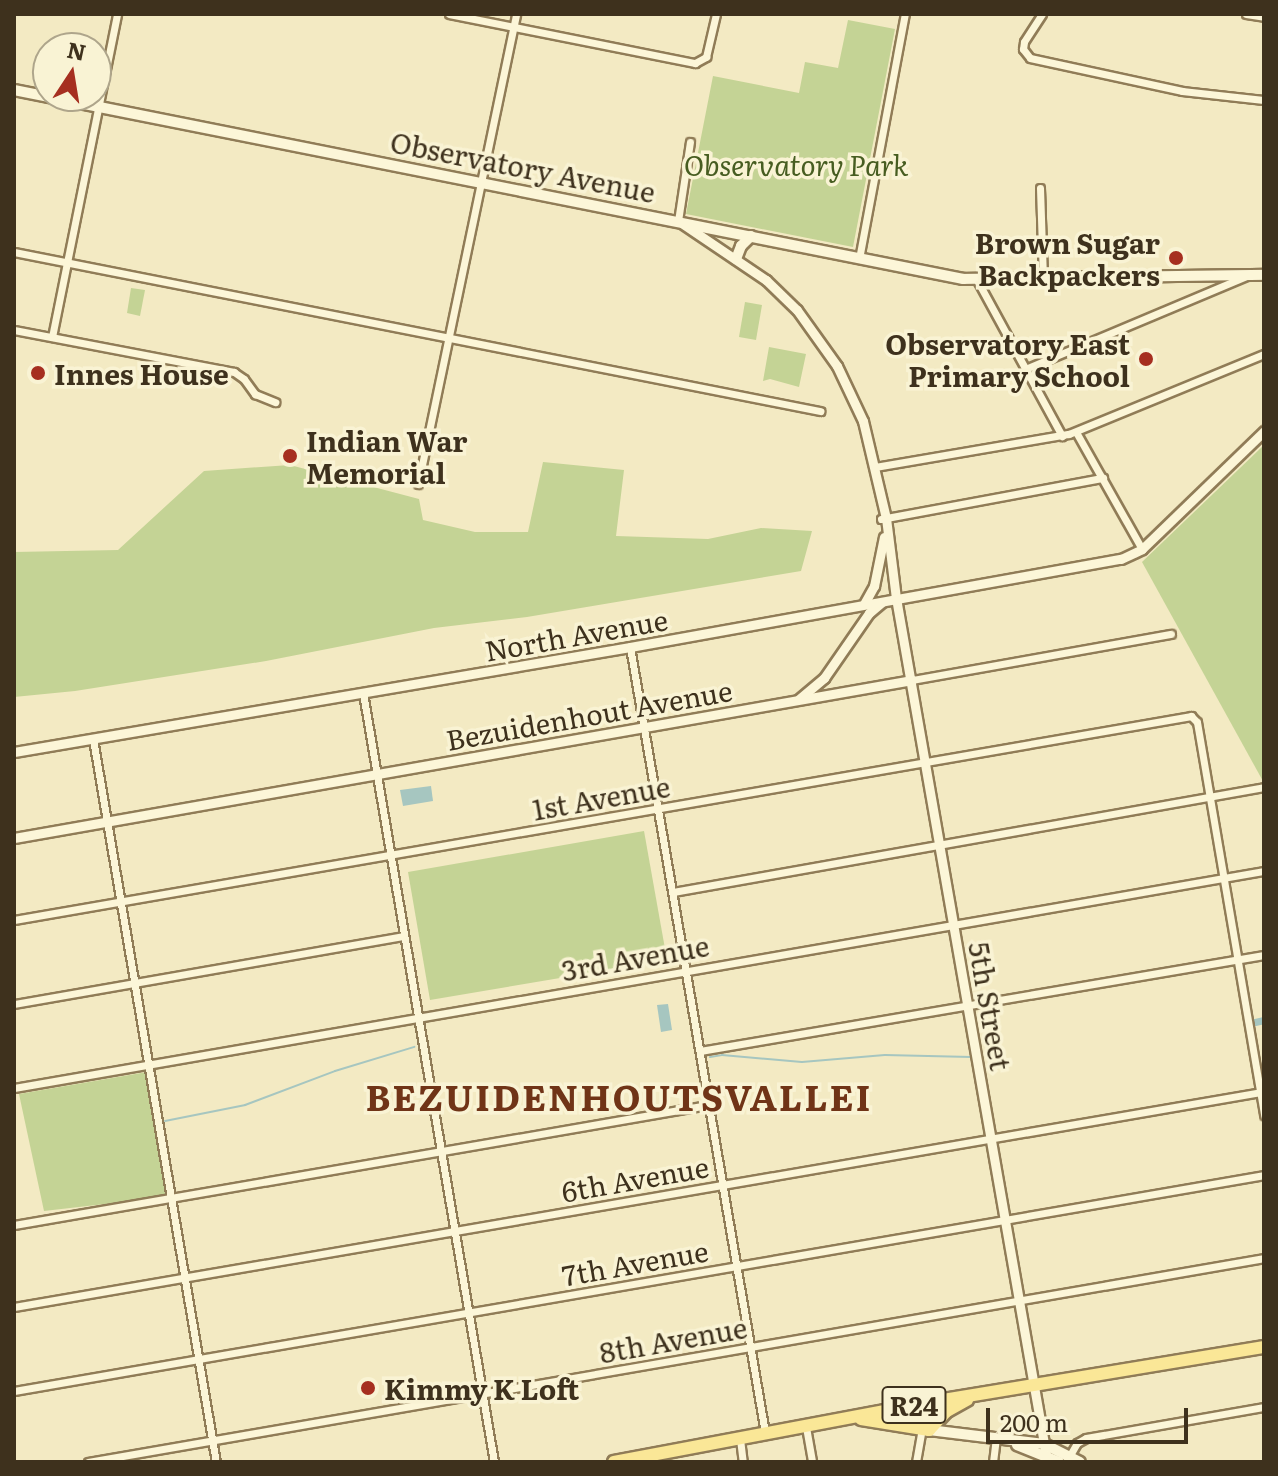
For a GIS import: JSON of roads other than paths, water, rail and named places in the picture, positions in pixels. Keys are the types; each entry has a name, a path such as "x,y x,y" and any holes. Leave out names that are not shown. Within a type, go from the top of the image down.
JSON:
{"main road":[{"name":"Observatory Avenue","path":"112,109 977,280 1264,275"},
{"path":"736,259 741,246 751,236"},
{"name":"R24","path":"614,1462 666,1457 765,1433 931,1402 1264,1347"},
{"name":"R24","path":"850,1417 925,1429 947,1411 978,1395"},
{"path":"931,1402 925,1429 1045,1449 1080,1462"},
{"path":"1045,1449 1059,1462"}],"street":[{"path":"112,37 117,14"},
{"path":"449,14 691,62 701,62 706,57 716,14"},
{"path":"418,484 478,182 516,14"},
{"path":"859,259 905,14"},
{"path":"1042,14 1023,49 1026,55 1042,62 1182,91 1264,100"},
{"path":"1246,14 1264,17"},
{"path":"52,337 96,112"},
{"path":"690,142 678,221 736,259 780,293 824,345 856,403 875,467 883,517 1103,478"},
{"path":"1040,188 1043,279"},
{"path":"14,252 820,411"},
{"path":"1025,369 1248,275"},
{"path":"977,280 1062,436"},
{"path":"14,330 234,372 244,379 255,394 275,402"},
{"path":"875,467 1076,432 1264,354"},
{"path":"1076,432 1142,549 1264,431"},
{"name":"5th Street","path":"883,517 891,564"},
{"name":"5th Street","path":"883,517 1045,1449"},
{"path":"864,604 874,586 884,537"},
{"name":"North Avenue","path":"14,752 1121,559 1142,549"},
{"path":"795,702 824,678 865,619 885,600"},
{"path":"852,606 865,619"},
{"name":"Bezuidenhout Avenue","path":"14,838 1171,634"},
{"path":"630,647 765,1433"},
{"path":"363,693 494,1462"},
{"name":"1st Avenue","path":"14,920 1195,718 1209,798"},
{"path":"93,739 216,1462"},
{"path":"673,892 1264,787"},
{"path":"1209,798 1264,1115"},
{"name":"3rd Avenue","path":"14,1088 1264,871"},
{"path":"14,1004 402,936"},
{"path":"700,1051 1264,955"},
{"name":"6th Avenue","path":"14,1307 1262,1092"},
{"path":"14,1225 708,1105"},
{"name":"7th Avenue","path":"14,1391 1264,1175"},
{"name":"8th Avenue","path":"88,1462 1264,1258"},
{"path":"1068,1458 1080,1440 1094,1436 1264,1407"},
{"path":"806,1427 812,1462"},
{"path":"916,1462 925,1429"},
{"path":"740,1439 743,1462"},
{"path":"993,1462 1000,1440"}],"water":[{"path":"431,786 433,801 403,806 400,790"},
{"path":"668,1004 672,1030 661,1032 657,1005"}],"waterway":[{"path":"1255,1022 1264,1020"},
{"path":"165,1121 245,1105 335,1071 414,1047"},
{"path":"710,1057 722,1055 802,1062 885,1055 971,1057"}],"place":[{"name":"Brown Sugar Backpackers","path":"1176,258"},
{"name":"Observatory East Primary School","path":"1146,359"},
{"name":"Innes House","path":"38,373"},
{"name":"Indian War Memorial","path":"290,456"},
{"name":"Kimmy K Loft","path":"368,1388"}],"district":[{"name":"BEZUIDENHOUTSVALLEI","path":"619,1096"}],"park label":[{"name":"Observatory Park","path":"796,164"}]}
